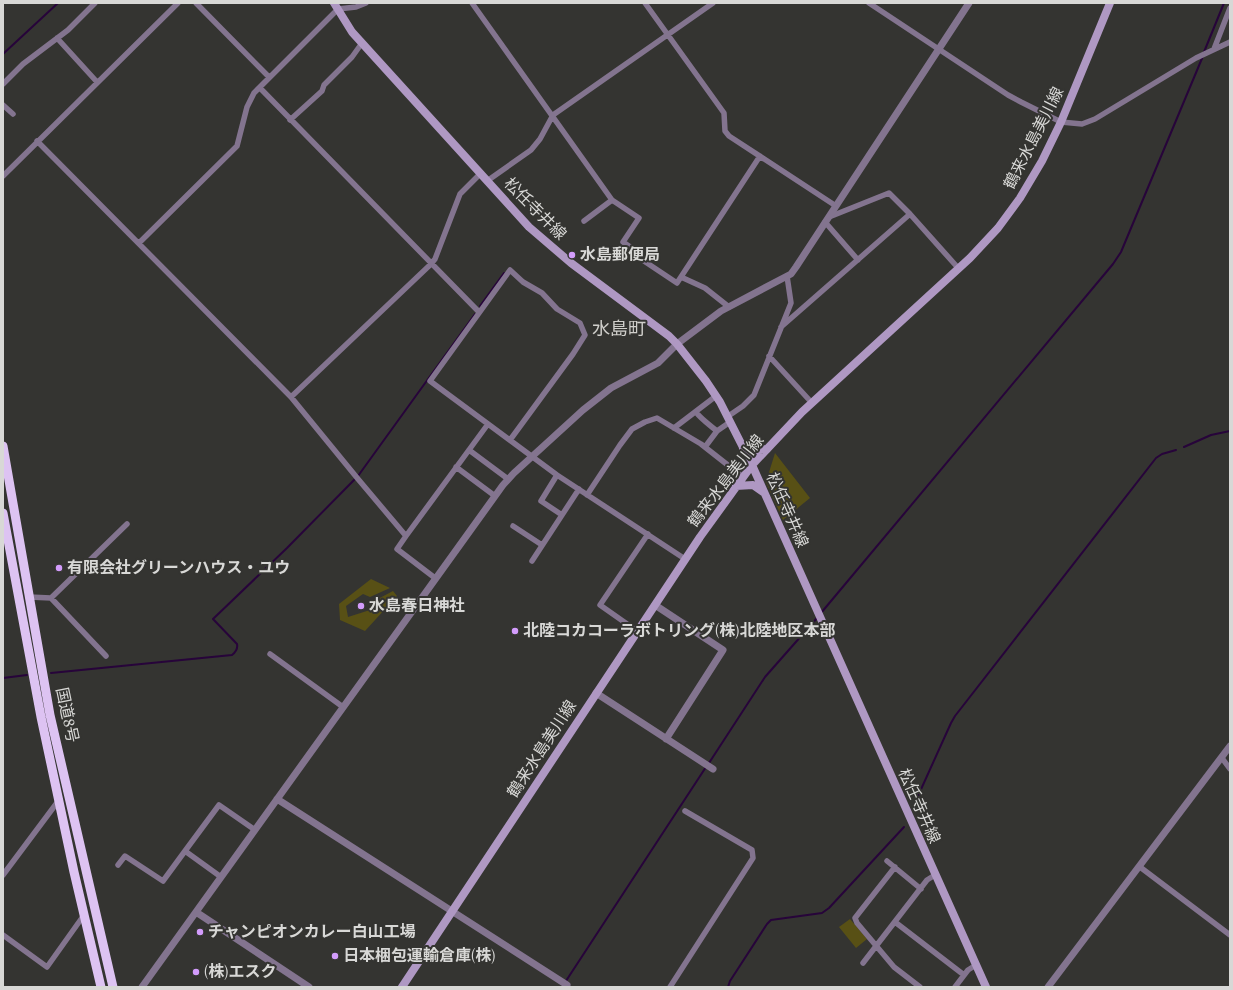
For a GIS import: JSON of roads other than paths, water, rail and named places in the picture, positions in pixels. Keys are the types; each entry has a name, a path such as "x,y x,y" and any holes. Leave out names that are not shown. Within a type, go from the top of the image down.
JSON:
{"highway":[{"name":"国道8号","path":"3,446 50,715 113,987"},
{"name":"国道8号","path":"3,513 41,717 101,987"}],"main road":[{"name":"鶴来水島美川線","path":"402,987 654,605 752,465 812,403 959,269 998,228 1020,198 1042,161 1061,122 1110,3"},
{"name":"松任寺井線","path":"336,6 352,32 529,227 571,263 669,336 706,381 716,396 752,465 818,616 986,987"},
{"path":"743,448 751,450 767,450"},
{"path":"736,486 753,485 764,492"}],"street":[{"path":"3,84 23,64 68,30 95,3"},
{"path":"3,176 178,3"},
{"path":"196,3 269,77"},
{"path":"139,243 237,146 249,100 336,6 356,7 366,3"},
{"path":"472,3 612,200 639,218 623,242 642,255 644,260 677,283 760,156"},
{"path":"645,3 724,113 725,131 729,136 836,206"},
{"path":"487,181 531,150 540,139 552,115 713,3"},
{"path":"869,3 1008,95 1061,122 1082,124 1095,119 1199,56 1230,42"},
{"path":"142,987 435,578 508,479 583,410 618,383 658,363 677,344 700,325 729,307 791,274 969,3"},
{"path":"1211,50 1230,8"},
{"path":"57,38 97,82"},
{"path":"290,120 322,91 324,85 352,57 362,43"},
{"path":"260,88 479,312"},
{"path":"3,105 13,114"},
{"path":"38,141 291,397 358,480 406,536"},
{"path":"291,397 431,264 435,259 460,194 481,174"},
{"path":"827,220 890,193 959,269"},
{"path":"584,221 612,200"},
{"path":"781,328 910,214"},
{"path":"827,220 858,260"},
{"path":"510,440 573,354 584,335 580,323 558,309 542,292 523,282 510,270 430,381 531,457 685,559"},
{"path":"705,447 717,431 754,395 791,303 787,276"},
{"path":"681,277 705,288 729,307"},
{"path":"769,356 812,403"},
{"path":"674,428 716,396"},
{"path":"696,412 717,431"},
{"path":"587,495 632,429 656,418 705,447 743,477"},
{"path":"435,578 397,549 488,424"},
{"path":"469,450 508,479"},
{"path":"456,468 495,496"},
{"path":"557,475 540,501 562,515"},
{"path":"532,561 579,489"},
{"path":"51,598 127,524"},
{"path":"513,526 542,545"},
{"path":"637,631 600,605 648,534"},
{"path":"30,597 51,598 106,656"},
{"path":"654,605 723,650 666,739"},
{"path":"270,654 343,707"},
{"path":"596,693 709,767"},
{"path":"1048,987 1230,746"},
{"path":"1222,758 1230,769"},
{"path":"277,798 564,984"},
{"path":"3,875 59,800"},
{"path":"118,865 125,856 163,881 218,805 255,830"},
{"path":"670,987 753,858 752,850 685,811"},
{"path":"185,851 221,877"},
{"path":"887,861 921,889"},
{"path":"1140,866 1230,935"},
{"path":"894,867 855,918 857,923 894,967 920,987"},
{"path":"863,963 877,947 927,880 935,875"},
{"path":"196,912 309,987"},
{"path":"3,935 47,967 84,915"},
{"path":"895,922 964,975"},
{"path":"955,987 964,975 976,965"}],"waterway":[{"path":"3,54 58,3"},
{"path":"1204,52 1224,3"},
{"path":"821,613 1113,264 1121,252 1203,56"},
{"path":"480,306 504,273"},
{"path":"358,476 475,314"},
{"path":"1184,447 1211,435 1230,431"},
{"path":"913,807 955,716 1156,458 1162,454 1176,450"},
{"path":"51,673 232,655 235,653 237,644 213,619 287,548 355,479"},
{"path":"709,763 765,677 817,618"},
{"path":"3,678 27,675"},
{"path":"562,987 706,767"},
{"path":"728,987 730,981 771,920 822,913 829,908 904,827"}],"place":[{"name":"水島郵便局","path":"572,255"},
{"name":"有限会社グリーンハウス・ユウ","path":"59,568"},
{"name":"水島春日神社","path":"361,606"},
{"name":"北陸コカコーラボトリング(株)北陸地区本部","path":"515,631"},
{"name":"チャンピオンカレー白山工場","path":"200,932"},
{"name":"日本梱包運輸倉庫(株)","path":"335,956"},
{"name":"(株)エスク","path":"196,972"}],"district":[{"name":"水島町","path":"619,329"}]}
